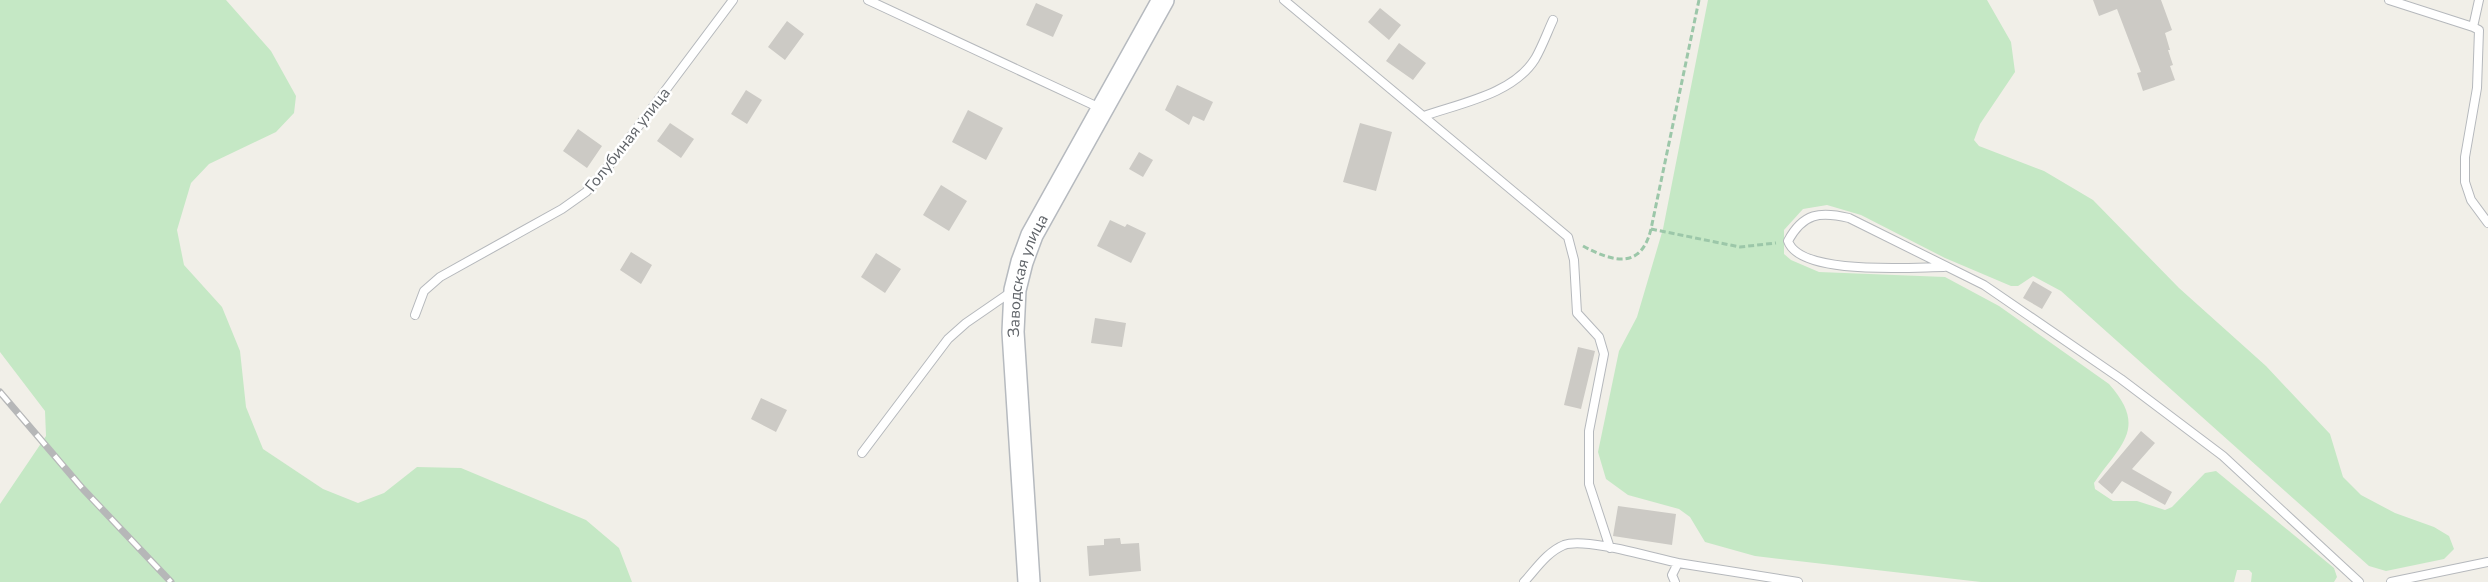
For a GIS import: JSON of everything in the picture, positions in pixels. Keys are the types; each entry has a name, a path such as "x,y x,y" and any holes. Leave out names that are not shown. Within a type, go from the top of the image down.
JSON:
{"street":[{"name":"Заводская улица","path":"1029,582 1013,332 1015,290 1032,235 1075,163 1101,108 1163,0"}],"lane":[{"name":"Голубиная улица","path":"415,315 424,291 440,278 562,209 586,192 602,175 732,0"},
{"path":"868,0 1101,108"},
{"path":"1284,0 1568,237 1574,260 1577,313 1599,337 1604,354 1589,431 1589,484 1610,548"},
{"path":"2389,0 2479,30 2477,88 2465,158 2465,182 2471,201 2488,223"},
{"path":"2473,27 2479,0"},
{"path":"1424,116 1500,89 1517,77 1536,57 1553,20"},
{"path":"1944,267 1837,265 1801,256 1793,251 1788,241 1802,221 1817,215 1839,216 1869,226 1944,267 1997,292 2197,435 2359,582"},
{"path":"862,453 948,339 966,323 1015,290"},
{"path":"1524,582 1549,554 1566,544 1610,548 1678,564 1798,582"},
{"path":"2391,582 2488,562"},
{"path":"1675,582 1672,575 1678,564"}],"path":[{"path":"1568,237 1608,257 1625,259 1637,256 1645,249 1699,0"},
{"path":"1651,229 1740,247 1788,241"}],"green space":[{"path":"0,0 226,0 271,51 296,96 294,113 276,132 209,164 191,183 177,230 184,265 222,307 240,351 246,407 263,449 323,489 358,503 384,493 417,467 461,468 586,520 619,548 632,582 0,582 0,504 46,436 45,411 0,352"},
{"path":"1708,0 1987,0 2011,42 2015,72 1980,124 1974,140 1979,146 2044,171 2093,200 2179,288 2266,366 2330,434 2343,477 2361,495 2395,513 2434,527 2449,536 2454,549 2444,559 2386,571 2369,566 2061,291 2033,276 2018,286 2011,286 1945,258 1861,215 1827,205 1803,209 1784,230 1784,254 1791,260 1819,272 1945,277 1999,306 2109,384 2121,399 2129,424 2121,446 2094,483 2095,489 2113,501 2137,501 2165,510 2172,507 2205,473 2216,471 2334,568 2337,577 2334,582 2251,582 2252,573 2249,570 2237,570 2234,582 1981,582 1755,556 1705,542 1690,517 1679,509 1628,495 1606,479 1598,452 1619,351 1637,317 1663,229"}],"building":[{"path":"2093,0 2161,0 2172,30 2165,33 2173,65 2170,66 2175,80 2143,91 2137,73 2141,72 2117,9 2099,16"},
{"path":"1036,3 1063,15 1053,37 1026,25"},
{"path":"1380,8 1401,25 1389,40 1368,22"},
{"path":"787,21 804,34 785,60 768,47"},
{"path":"1399,43 1426,63 1413,80 1386,61"},
{"path":"1177,85 1213,102 1204,121 1193,116 1189,125 1165,110"},
{"path":"746,90 762,100 747,124 731,114"},
{"path":"968,110 1003,128 986,160 952,142"},
{"path":"670,123 694,139 681,158 657,141"},
{"path":"1360,123 1392,132 1376,191 1343,182"},
{"path":"578,129 602,146 587,168 563,151"},
{"path":"1139,152 1153,160 1143,177 1129,169"},
{"path":"941,185 967,201 949,231 923,215"},
{"path":"1110,220 1125,227 1127,224 1146,233 1131,263 1097,246"},
{"path":"631,252 652,265 641,284 620,270"},
{"path":"876,253 901,269 885,293 861,277"},
{"path":"2033,281 2052,292 2042,309 2023,298"},
{"path":"1095,318 1126,323 1122,347 1091,343"},
{"path":"1578,347 1595,351 1581,409 1564,405"},
{"path":"761,398 787,410 776,432 751,419"},
{"path":"2141,431 2155,443 2132,469 2172,492 2165,505 2122,481 2112,494 2098,482"},
{"path":"1618,506 1676,514 1672,545 1613,536"},
{"path":"1120,538 1121,544 1139,543 1141,571 1089,576 1087,546 1104,545 1104,539"}],"railway":[{"path":"0,392 83,489 171,582"}]}
